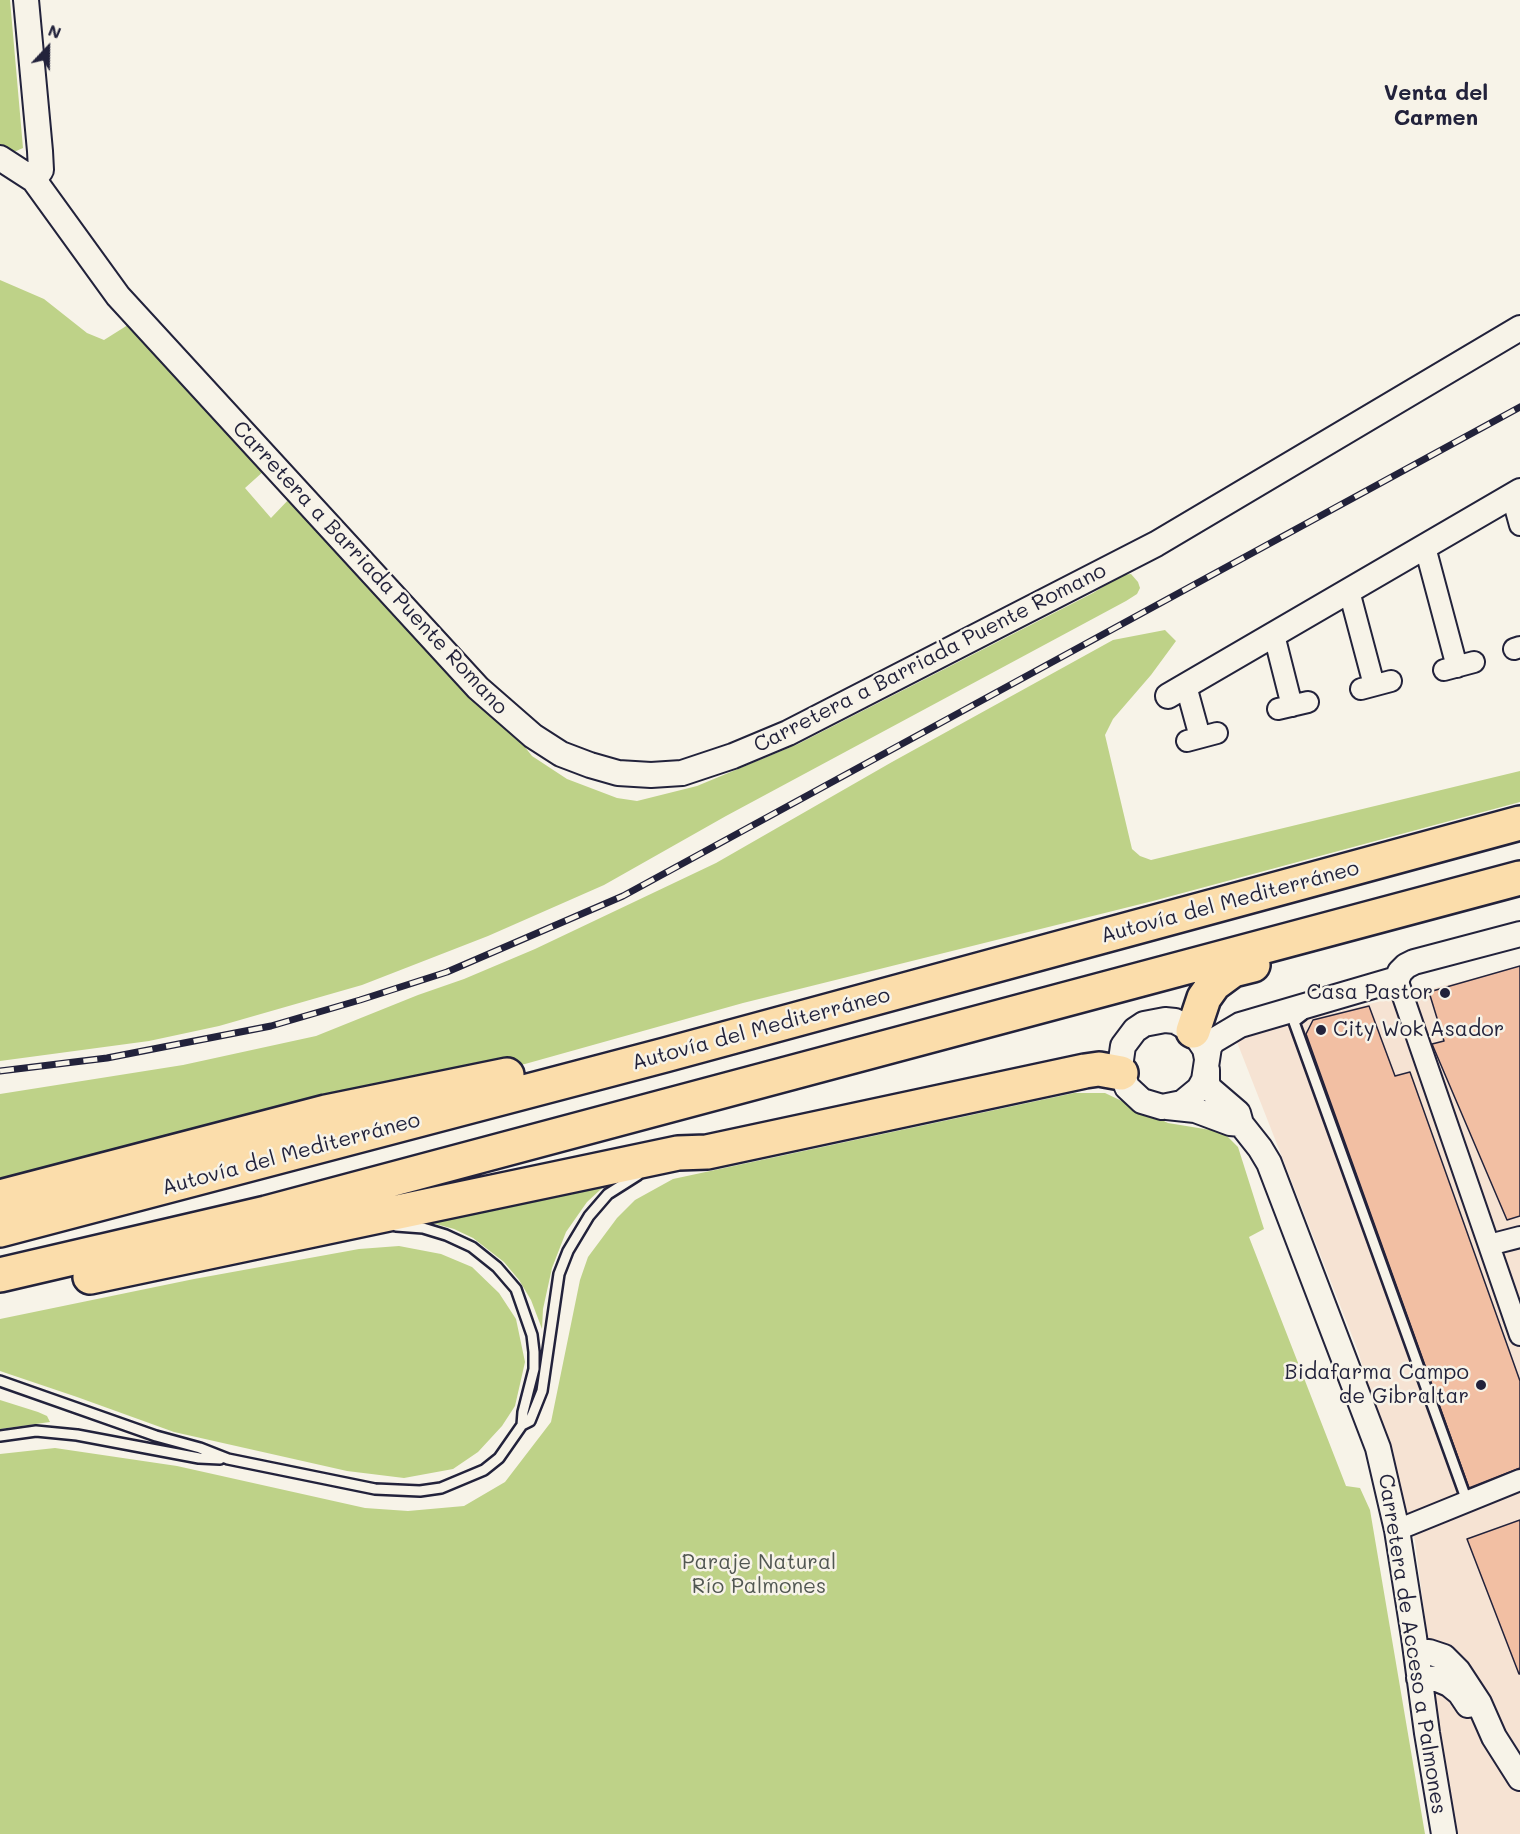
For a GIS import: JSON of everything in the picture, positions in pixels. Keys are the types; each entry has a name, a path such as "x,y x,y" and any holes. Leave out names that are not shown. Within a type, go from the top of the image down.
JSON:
{"highway":[{"name":"Autovía del Mediterráneo","path":"0,1230 666,1055 1520,823"},
{"path":"0,1275 266,1213 1520,878"},
{"path":"1202,1054 1204,998 1214,984 1233,970 1352,939 1368,918"},
{"path":"0,1197 326,1112 620,1051 666,1055"},
{"path":"0,1296 678,1153 707,1152 1085,1071 1099,1069 1121,1073"}],"street":[{"path":"0,158 34,180 41,170 27,0"},
{"name":"Carretera a Barriada Puente Romano","path":"34,180 118,296 478,688 533,736 561,754 618,773 651,775 682,772 733,756 788,733 1156,544 1520,328"},
{"path":"1201,737 1177,691 1516,494 1520,525"},
{"path":"1425,547 1458,666"},
{"path":"1349,591 1375,685"},
{"path":"1274,635 1292,705"},
{"path":"1520,934 1414,962 1406,966 1397,979 1520,1335"},
{"path":"1162,1107 1173,1106 1191,1097 1199,1089 1202,1054 1214,1041 1240,1025 1397,979"},
{"path":"1202,1054 1175,1021 1165,1020 1144,1024 1135,1029 1123,1046 1120,1057 1121,1073 1127,1087 1142,1101 1162,1107 1195,1110 1230,1123 1241,1124"},
{"name":"Carretera de Acceso a Palmones","path":"1202,1054 1210,1089 1238,1113 1241,1124 1269,1163 1378,1448 1397,1530 1444,1834"},
{"path":"1489,1245 1520,1237"},
{"path":"1397,1530 1520,1480"},
{"path":"1416,1652 1437,1654 1458,1671 1479,1703 1494,1737 1520,1778"},
{"path":"1419,1678 1437,1679 1449,1684 1460,1693 1484,1728 1494,1737"}],"lane":[{"path":"1318,1001 1294,1023 1467,1501"},
{"path":"669,1165 707,1152"},
{"path":"0,1436 36,1431 77,1435 199,1458 228,1459 375,1489 420,1491 441,1488 484,1470 499,1458 522,1425 530,1421 542,1391 559,1275 568,1251 589,1216 608,1194 634,1176 646,1173"},
{"path":"266,1240 377,1227 423,1228 472,1247 496,1267 516,1289 532,1335 534,1369 522,1425"},
{"path":"0,1381 228,1459"}],"shaded area":[{"path":"1520,967 1520,1834 1457,1834 1436,1705 1415,1541 1358,1351 1235,1037"}],"green space":[{"path":"0,0 10,0 23,148 14,152 0,144"},
{"path":"0,280 44,299 87,333 104,340 131,323 265,470 245,488 271,518 291,497 513,732 532,756 567,779 617,798 637,801 697,786 798,744 1093,593 1122,575 1131,574 1140,588 1137,594 1126,601 726,816 604,885 488,936 362,985 219,1026 149,1041 0,1061"},
{"path":"1165,630 1176,641 1151,675 1113,719 1105,735 1132,849 1140,856 1151,860 1520,771 1520,802 1153,901 743,1003 525,1064 454,1076 0,1185 0,1094 183,1065 316,1036 464,979 535,949 716,863 892,762 1113,640"},
{"name":"Paraje Natural Río Palmones","path":"1074,1093 1105,1093 1168,1123 1223,1132 1238,1147 1264,1229 1249,1237 1346,1486 1360,1488 1370,1510 1425,1834 0,1834 0,1454 55,1448 177,1466 365,1508 408,1511 464,1506 505,1482 551,1422 580,1280 588,1257 617,1218 635,1200 673,1179"},
{"path":"613,1178 587,1202 566,1232 552,1268 543,1309 542,1329 531,1300 519,1280 504,1262 473,1238 454,1229 418,1219"},
{"path":"399,1246 441,1254 472,1267 499,1293 516,1319 525,1362 515,1406 502,1426 478,1452 453,1469 404,1478 347,1471 174,1432 0,1371 0,1319 194,1279 359,1249"},
{"path":"0,1400 38,1412 47,1416 50,1422 0,1429"}],"building":[{"path":"1520,966 1520,1216 1507,1220 1432,1044 1444,1041 1429,992"},
{"path":"1369,1006 1395,1076 1410,1072 1520,1381 1520,1468 1469,1488 1306,1034 1313,1020"},
{"path":"1520,1520 1520,1674 1519,1674 1467,1539"}],"railway":[{"path":"0,1071 107,1058 271,1026 447,972 623,896 1520,407"}],"place":[{"name":"Casa Pastor","path":"1445,993"},
{"name":"City Wok Asador","path":"1321,1030"},
{"name":"Bidafarma Campo de Gibraltar","path":"1481,1385"}],"district":[{"name":"Venta del Carmen","path":"1436,106"}]}
